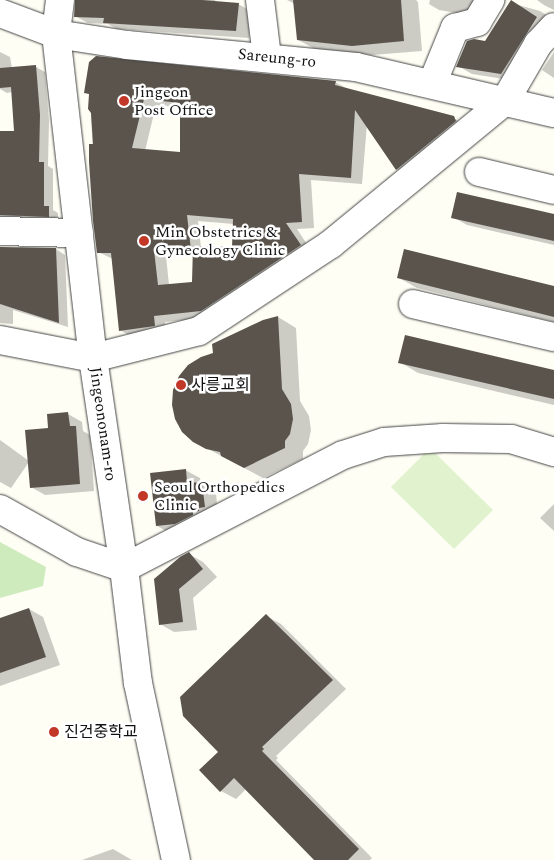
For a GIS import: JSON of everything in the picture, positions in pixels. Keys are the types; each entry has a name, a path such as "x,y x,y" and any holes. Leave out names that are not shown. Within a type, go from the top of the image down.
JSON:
{"street":[{"path":"20,0 56,34"},
{"name":"Jingeononam-ro","path":"60,0 56,34 93,358 124,568 138,683 176,860"},
{"path":"260,0 267,57"},
{"path":"432,84 455,28 477,22 490,0"},
{"name":"Sareung-ro","path":"0,13 56,34 127,45 356,67 554,113"},
{"path":"0,340 93,358 199,331 331,244 505,101 538,44 554,27"},
{"path":"479,172 554,190"},
{"path":"0,232 79,232"},
{"path":"413,304 554,337"},
{"path":"0,509 77,552 124,568 343,455 384,442 443,438 511,439 554,452"}],"green space":[{"path":"430,448 493,510 454,549 391,487"},
{"path":"0,542 46,567 43,586 0,598"}],"building":[{"path":"75,0 202,0 239,3 236,31 103,23 104,18 74,17"},
{"path":"293,0 401,0 404,41 352,46 297,40"},
{"path":"511,0 537,17 501,74 456,67 467,41 474,39 485,41"},
{"path":"96,56 336,81 335,85 454,116 456,121 396,170 355,110 351,178 299,174 302,222 286,223 301,245 201,311 154,316 155,326 119,331 111,253 97,253 93,221 89,162 89,144 93,144 91,113 88,109 89,94 84,93 89,62","holes":["144,99 180,103 180,152 132,148","187,215 233,219 232,247 193,246 192,282 158,285 154,250 191,250"]},
{"path":"36,65 40,115 39,162 44,162 44,206 49,206 49,217 0,215 0,131 14,131 11,87 0,88 0,68"},
{"path":"457,192 554,214 554,241 451,218"},
{"path":"0,247 56,248 59,323 0,304"},
{"path":"404,249 554,286 554,317 397,278"},
{"path":"278,316 282,389 291,404 293,419 290,434 285,441 285,448 244,468 221,456 220,452 206,449 193,442 182,432 175,419 172,405 173,390 179,376 188,365 201,357 213,353 212,344 263,320"},
{"path":"405,335 554,370 554,399 398,363"},
{"path":"68,412 70,426 76,426 80,484 30,488 25,430 48,428 47,414"},
{"path":"186,469 187,482 202,483 205,507 199,508 199,511 193,512 193,515 175,524 156,526 150,473"},
{"path":"189,552 203,569 179,589 183,622 159,625 154,579 180,557"},
{"path":"29,608 46,657 0,673 0,618"},
{"path":"266,614 333,680 262,747 264,749 262,751 359,849 348,860 314,860 234,778 220,792 199,770 218,752 183,716 180,697"}],"place":[{"name":"Jingeon Post Office","path":"124,101"},
{"name":"Min Obstetrics & Gynecology Clinic","path":"144,241"},
{"name":"사릉교회","path":"181,385"},
{"name":"Seoul Orthopedics Clinic","path":"143,496"},
{"name":"진건중학교","path":"54,732"}]}
